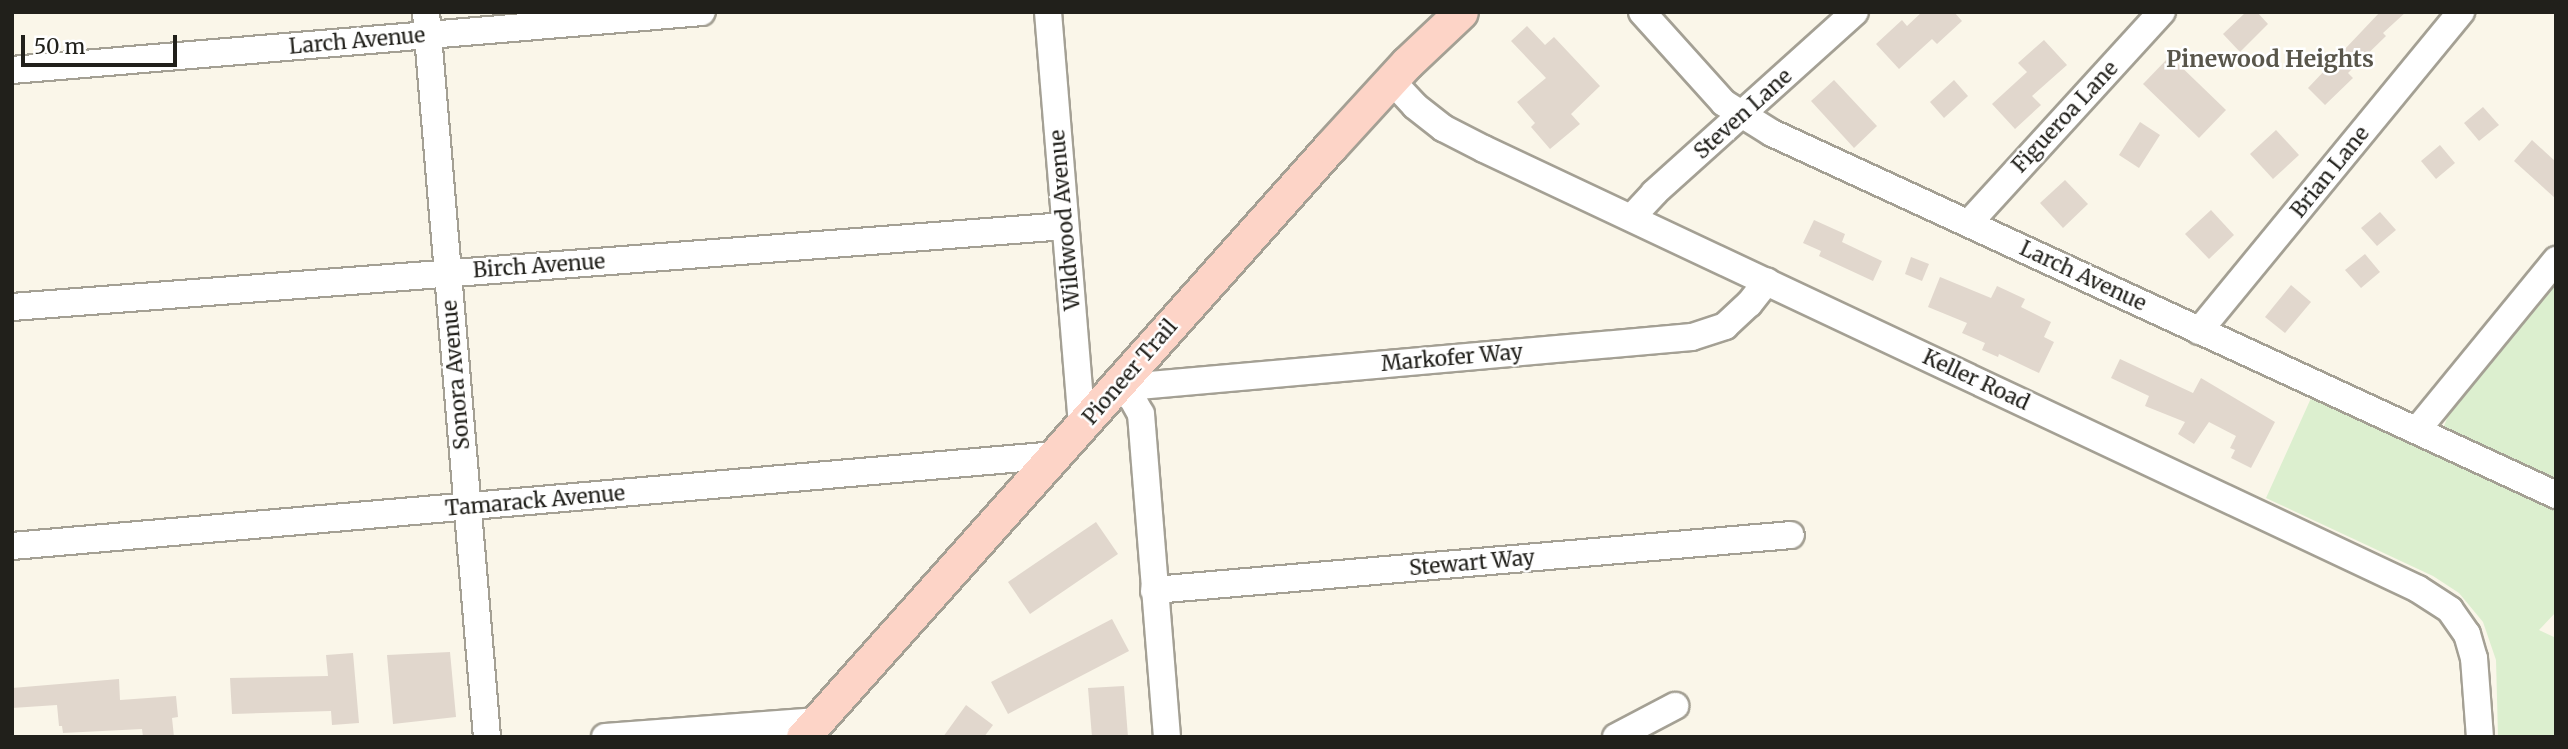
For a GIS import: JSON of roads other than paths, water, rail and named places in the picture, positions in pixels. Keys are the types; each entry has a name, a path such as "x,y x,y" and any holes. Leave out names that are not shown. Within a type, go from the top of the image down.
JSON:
{"main road":[{"name":"Pioneer Trail","path":"810,729 1391,80 1461,12"}],"street":[{"name":"Larch Avenue","path":"12,70 427,24 702,12"},
{"name":"Wildwood Avenue","path":"1048,12 1082,427"},
{"name":"Larch Avenue","path":"1642,12 1724,103 1772,133 2556,495"},
{"name":"Steven Lane","path":"1632,217 1654,193 1743,116 1855,12"},
{"name":"Figueroa Lane","path":"1969,223 2162,12"},
{"name":"Brian Lane","path":"2200,331 2461,12"},
{"name":"Sonora Avenue","path":"427,24 487,737"},
{"name":"Keller Road","path":"1391,80 1415,106 1443,128 2418,589 2450,610 2467,634 2474,658 2480,737"},
{"name":"Birch Avenue","path":"12,307 1065,226"},
{"path":"2417,430 2556,260"},
{"name":"Markofer Way","path":"1116,388 1692,337 1725,326 1749,304 1767,281"},
{"path":"1116,388 1132,398 1141,414 1167,737"},
{"name":"Tamarack Avenue","path":"12,546 1057,455"},
{"name":"Stewart Way","path":"1154,590 1791,535"},
{"path":"1616,737 1675,706"},
{"path":"605,737 810,729"}],"district":[{"name":"Pinewood Heights","path":"2270,59"}]}
